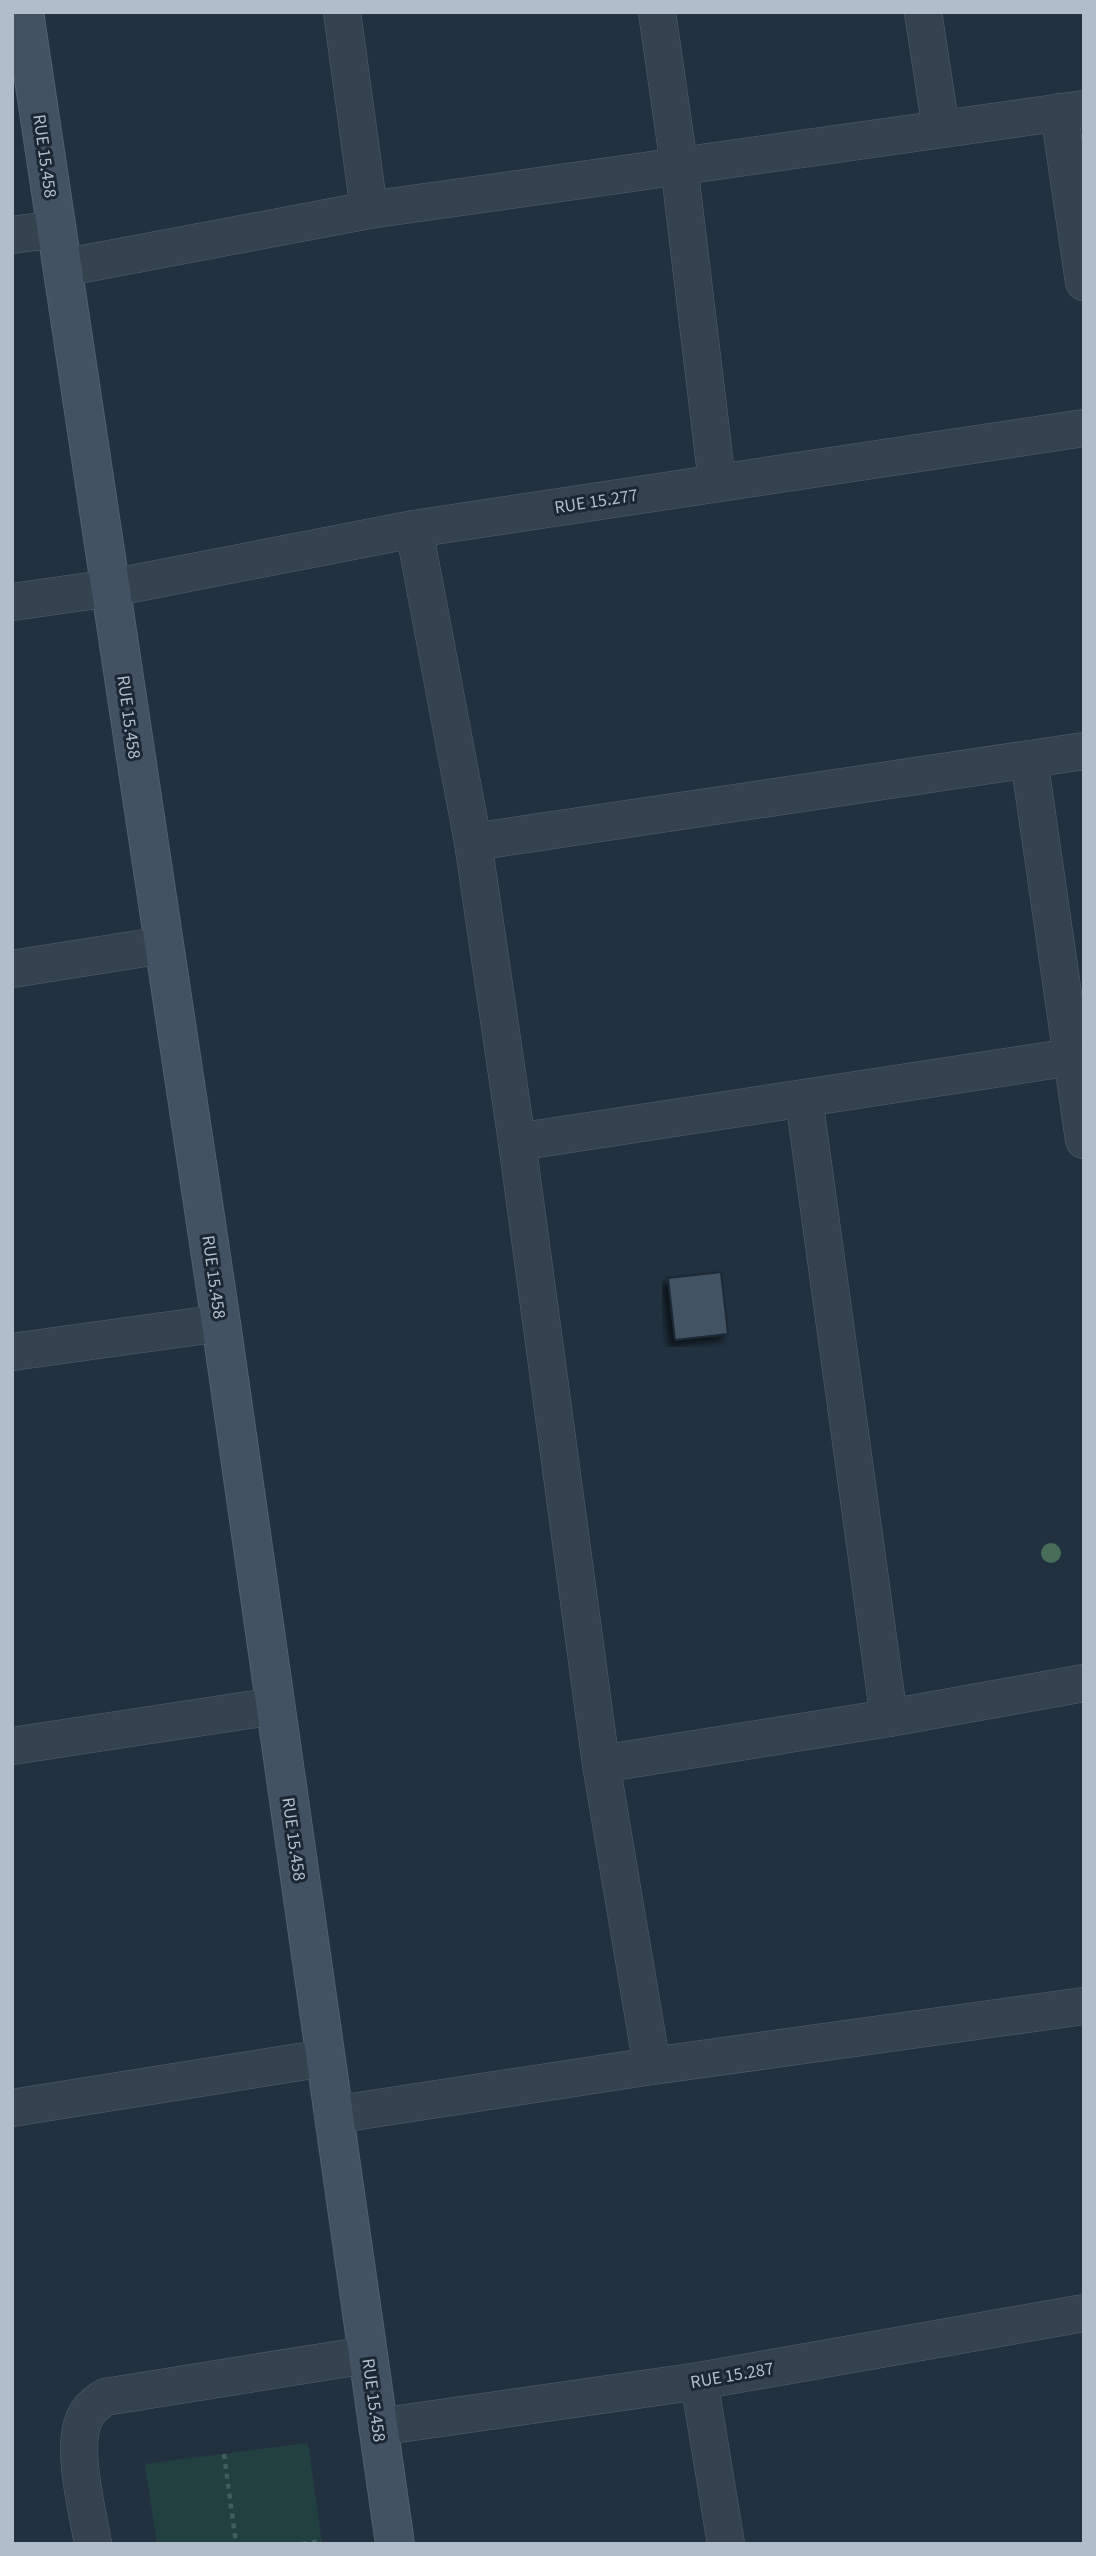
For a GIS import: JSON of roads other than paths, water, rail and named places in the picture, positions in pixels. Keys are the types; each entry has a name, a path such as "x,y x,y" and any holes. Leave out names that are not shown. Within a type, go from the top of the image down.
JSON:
{"main road":[{"name":"RUE 15.458","path":"24,12 221,1323 395,2544"}],"street":[{"path":"342,12 369,210"},
{"path":"657,12 679,165 717,482"},
{"path":"923,12 941,129"},
{"path":"62,268 369,210 1071,110 1084,282"},
{"path":"12,235 56,229"},
{"name":"RUE 15.277","path":"12,602 111,588 414,529 1084,428"},
{"path":"414,529 473,842 517,1142 601,1764 652,2066"},
{"path":"473,842 1084,751"},
{"path":"1029,759 1084,1140"},
{"path":"12,970 164,945"},
{"path":"517,1142 1072,1057"},
{"path":"804,1099 889,1718"},
{"path":"12,1352 221,1323"},
{"path":"601,1764 889,1718 1084,1683"},
{"path":"12,1746 275,1706"},
{"path":"333,2116 652,2066 1084,2006"},
{"path":"12,2108 325,2058"},
{"name":"RUE 15.287","path":"378,2427 699,2381 1084,2313"},
{"path":"93,2544 78,2448 81,2428 88,2411 106,2397 367,2355"},
{"path":"699,2381 726,2544"}]}
